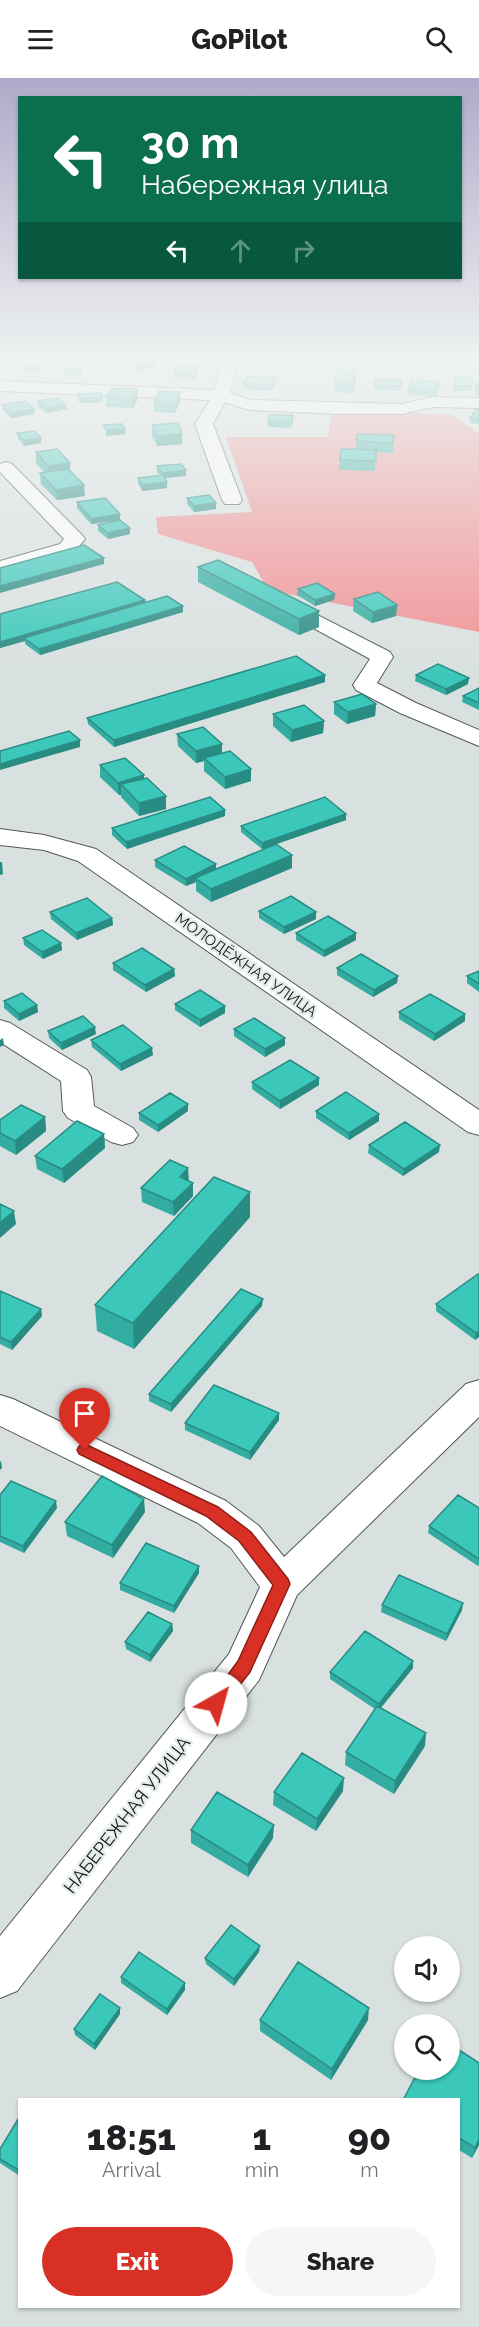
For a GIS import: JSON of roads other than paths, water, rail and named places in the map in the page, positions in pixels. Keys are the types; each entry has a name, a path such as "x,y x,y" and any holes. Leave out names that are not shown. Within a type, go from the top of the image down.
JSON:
{"street":[{"path":"219,466 232,500"},
{"path":"0,567 67,548 75,539 6,468"},
{"path":"284,604 382,657 364,685 408,708 479,739"},
{"name":"МОЛОДЁЖНАЯ УЛИЦА","path":"0,837 58,844 87,855 479,1125"},
{"path":"0,1029 76,1077 79,1111 122,1135"},
{"path":"0,1409 212,1512 245,1536 273,1571 479,1394"},
{"name":"НАБЕРЕЖНАЯ УЛИЦА","path":"0,1974 244,1667 273,1571"}]}
